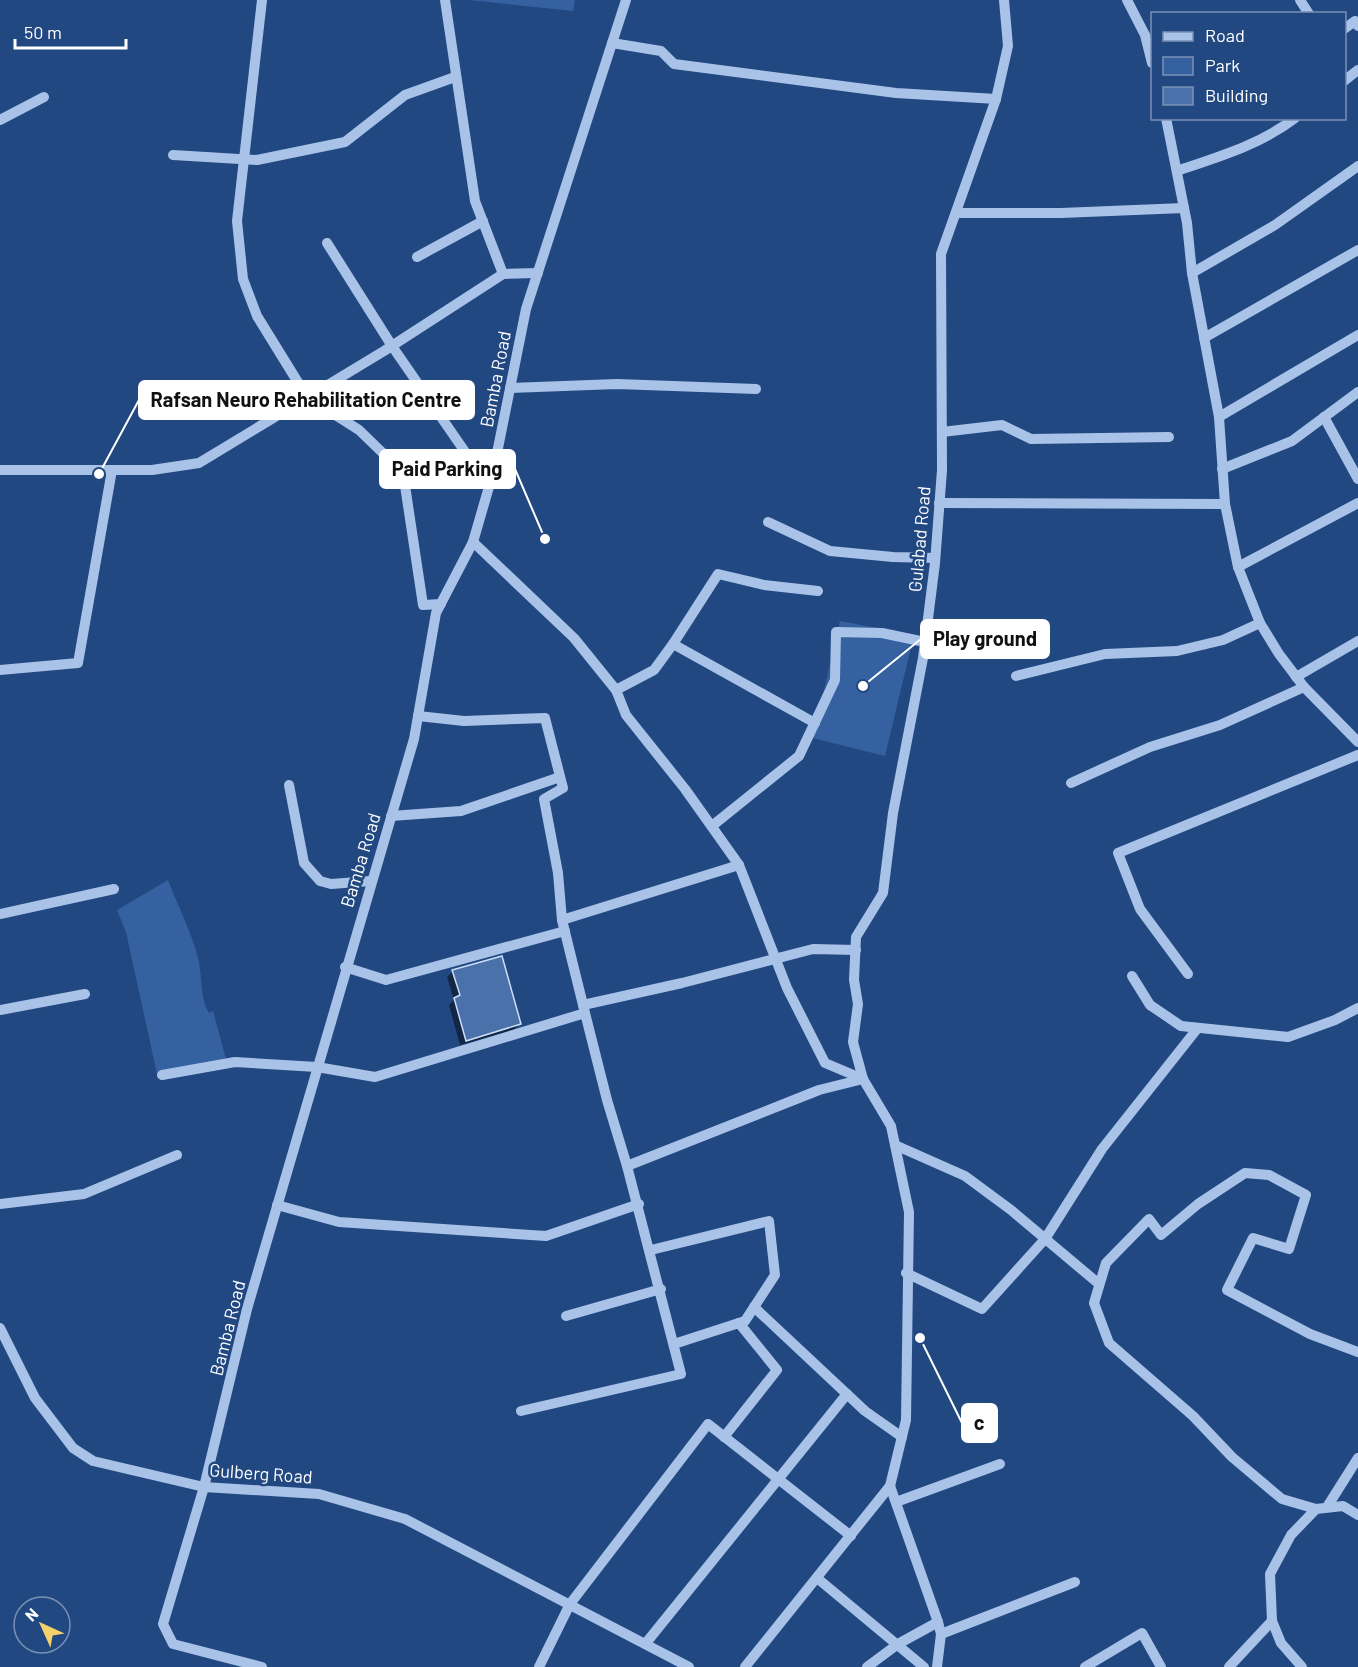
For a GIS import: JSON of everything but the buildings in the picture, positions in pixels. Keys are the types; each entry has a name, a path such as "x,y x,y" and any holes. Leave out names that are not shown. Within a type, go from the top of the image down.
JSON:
{"street":[{"path":"262,0 242,159 237,221 243,279 256,316 307,397 359,430 390,460 404,479 423,605 441,604"},
{"path":"445,0 475,201 503,274"},
{"name":"Bamba Road","path":"262,1667 224,1662 173,1644 163,1624 204,1486 248,1309 277,1205 414,739 436,613 472,542 497,456 526,309 626,0"},
{"name":"Gulabad Road","path":"890,1486 906,1420 906,1273 909,1212 891,1126 863,1079 853,1042 858,1004 854,980 856,937 883,893 893,813 925,642 935,558 942,432 941,254 996,99 1008,46 1004,0"},
{"path":"1127,0 1145,35 1151,59"},
{"path":"1346,28 1355,21 1358,26"},
{"path":"612,43 661,51 674,64 698,68 896,93 996,99"},
{"path":"1346,79 1358,70"},
{"path":"173,155 257,160 345,142 405,95 455,77"},
{"path":"0,120 44,97"},
{"path":"1166,120 1184,208 1192,273 1218,417 1225,504 1238,567 1260,623 1296,677 1358,742"},
{"path":"1177,171 1236,151 1283,128 1293,120"},
{"path":"1192,273 1275,225 1358,166"},
{"path":"957,213 1061,213 1184,208"},
{"path":"417,257 483,221"},
{"path":"327,243 392,346 470,459 497,456"},
{"path":"1204,338 1358,250"},
{"path":"0,470 152,470 198,463 392,346 503,274 538,273"},
{"path":"1218,417 1358,335"},
{"path":"510,388 617,384 756,389"},
{"path":"1222,469 1292,441 1358,392"},
{"path":"1324,417 1358,479"},
{"path":"942,432 1002,425 1031,439 1169,437"},
{"path":"0,670 78,663 112,470"},
{"path":"939,503 1225,504"},
{"path":"1238,567 1357,507"},
{"path":"768,522 830,551 935,558"},
{"path":"472,542 574,638 616,690 626,715 712,826 739,865 775,958 825,1064 863,1079"},
{"path":"616,690 654,670 718,574 764,585 818,591"},
{"path":"1016,676 1106,654 1177,651 1223,640 1260,623"},
{"path":"712,826 799,756 835,680 836,632 882,633 925,642"},
{"path":"1296,677 1358,641"},
{"path":"673,644 815,723"},
{"path":"1071,783 1150,747 1220,725 1304,687"},
{"path":"418,716 464,721 545,718 562,788 544,800 558,873 564,925 607,1100 639,1204 681,1374 521,1411"},
{"path":"1188,974 1140,909 1118,853 1358,755"},
{"path":"391,816 461,811 560,777"},
{"path":"289,785 304,863 320,881 331,884 371,881"},
{"path":"345,968 386,980 564,925 739,865"},
{"path":"0,914 114,889"},
{"path":"162,1075 235,1062 317,1067 375,1077 584,1009 775,958 813,949 856,950"},
{"path":"1132,976 1150,1005 1180,1026 1197,1029 1288,1037 1335,1020 1358,1008"},
{"path":"0,1010 85,994"},
{"path":"906,1273 982,1309 1045,1239 1102,1149 1197,1029"},
{"path":"627,1166 808,1094 863,1079"},
{"path":"895,1145 965,1176 1011,1210 1100,1284"},
{"path":"0,1204 84,1194 177,1155"},
{"path":"1358,1352 1310,1334 1227,1290 1253,1238 1289,1249 1306,1195 1269,1175 1245,1173 1198,1204 1161,1235 1149,1219 1106,1263 1094,1303 1109,1343 1193,1416 1232,1457 1282,1499 1316,1509 1343,1506 1358,1515"},
{"path":"277,1205 339,1222 546,1236 639,1204"},
{"path":"651,1250 769,1221 775,1275 745,1321 674,1344"},
{"path":"566,1316 661,1289"},
{"path":"754,1307 847,1394 902,1437"},
{"path":"724,1437 777,1370 739,1323"},
{"name":"Gulberg Road","path":"0,1328 35,1398 73,1448 93,1461 204,1486 319,1494 405,1519 689,1667"},
{"path":"646,1643 847,1394"},
{"path":"539,1667 570,1604 708,1424 850,1536"},
{"path":"1327,1507 1358,1458"},
{"path":"896,1502 1000,1464"},
{"path":"890,1486 938,1622 941,1634 937,1667"},
{"path":"746,1667 890,1486"},
{"path":"1302,1667 1281,1643 1272,1621 1270,1574 1291,1535 1316,1509"},
{"path":"817,1578 924,1667"},
{"path":"941,1634 1075,1582"},
{"path":"1230,1667 1272,1621"},
{"path":"867,1667 898,1644 938,1622"},
{"path":"1085,1667 1142,1633 1161,1667"}],"green space":[{"path":"469,0 575,0 573,11"},
{"path":"840,621 914,635 885,756 813,738"},
{"path":"168,880 194,945 199,962 204,999 209,1013 213,1011 226,1059 157,1074 126,932 117,910"}],"place":[{"name":"Rafsan Neuro Rehabilitation Centre","path":"99,474"},
{"name":"Paid Parking","path":"545,539"},
{"name":"Play ground","path":"863,686"},
{"name":"c","path":"920,1338"}]}
